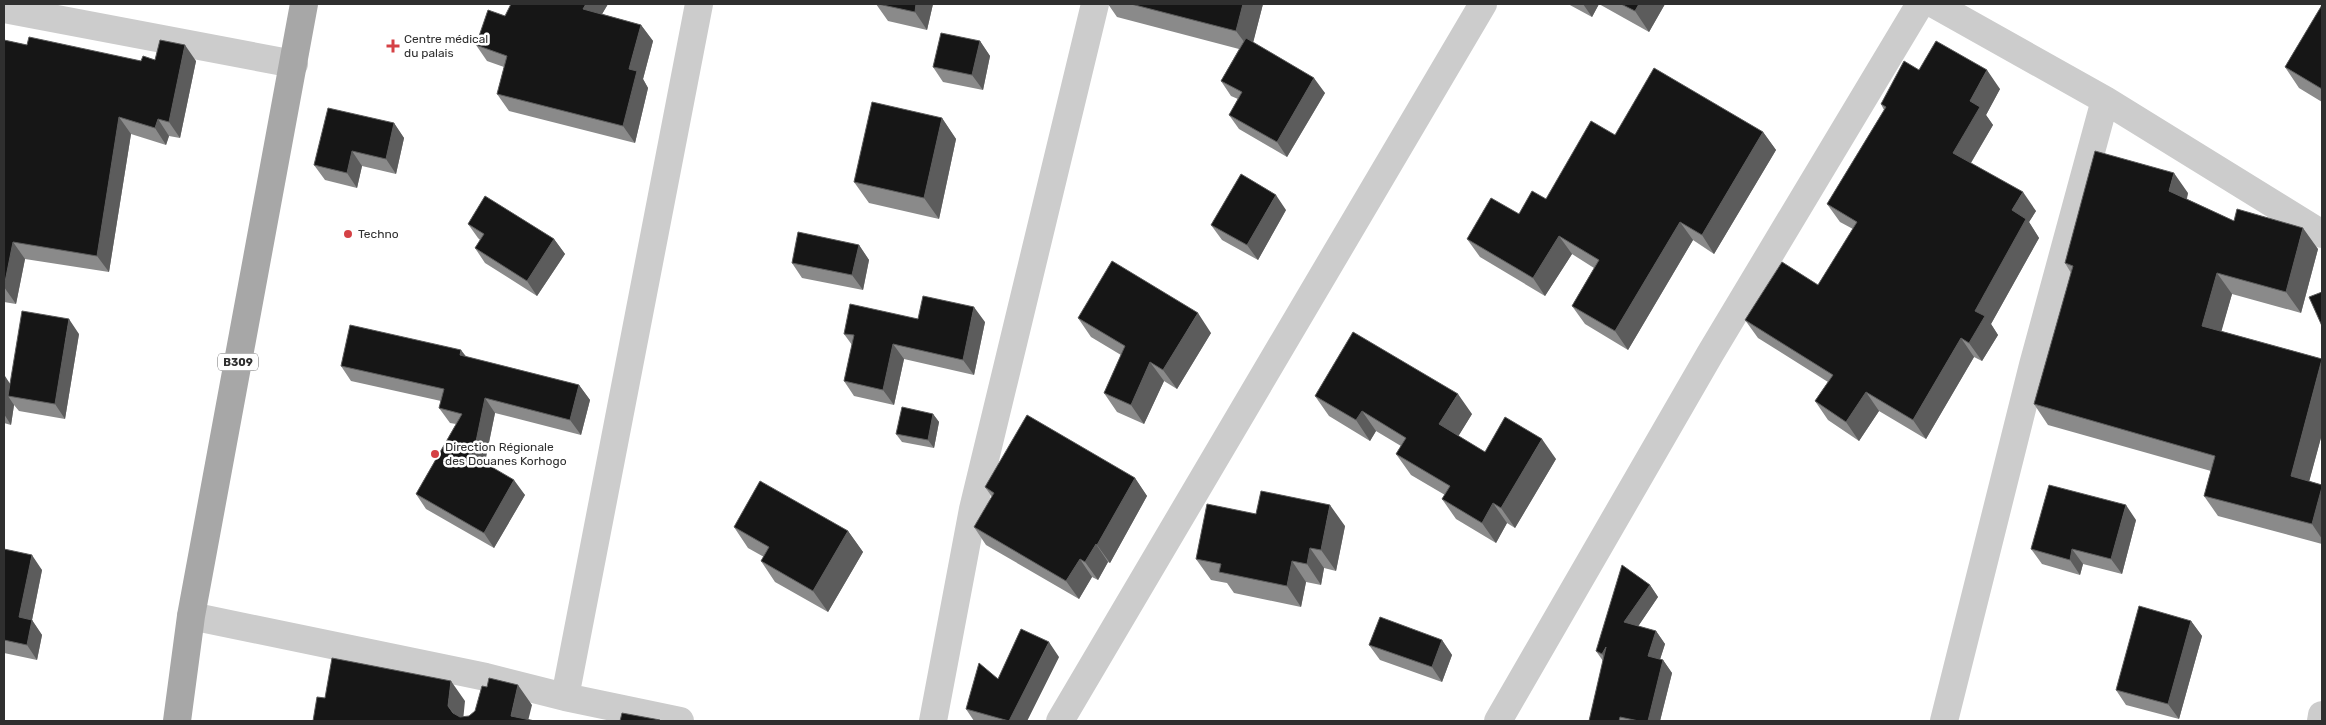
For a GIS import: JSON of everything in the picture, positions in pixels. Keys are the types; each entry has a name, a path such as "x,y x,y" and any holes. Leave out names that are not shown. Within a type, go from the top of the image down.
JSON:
{"main road":[{"name":"B309","path":"177,721 191,616 304,4"}],"street":[{"path":"565,697 698,4"},
{"path":"933,721 974,509 1095,4"},
{"path":"1060,721 1483,4"},
{"path":"1498,721 1710,354 1920,4"},
{"path":"1934,4 2105,100 2322,234"},
{"path":"4,9 294,64"},
{"path":"1944,721 2033,365 2105,100"},
{"path":"191,616 486,677 565,697 680,721"},
{"path":"480,703 486,677"},
{"path":"2320,721 2322,715"}],"building":[{"path":"511,4 586,4 583,9 641,25 629,69 637,71 623,126 497,94 507,56 476,45 488,10 505,16"},
{"path":"878,4 916,4 915,12"},
{"path":"1131,4 1243,4 1236,31"},
{"path":"1621,4 1639,4 1635,11"},
{"path":"2322,5 2322,89 2285,67"},
{"path":"941,33 980,41 972,75 933,67"},
{"path":"29,37 141,61 143,56 155,60 160,40 185,45 169,122 158,119 155,128 119,117 97,256 13,242 4,287 4,40 27,45"},
{"path":"1246,38 1314,78 1277,142 1229,115 1242,92 1221,81"},
{"path":"1936,41 1987,70 1970,101 1980,107 1953,153 2023,192 2012,210 2026,219 1975,311 1985,316 1969,343 1961,338 1913,420 1866,392 1846,422 1815,401 1833,375 1745,320 1782,262 1818,285 1857,222 1827,204 1886,107 1881,104 1904,61 1919,70"},
{"path":"1654,68 1763,132 1702,235 1680,222 1615,331 1572,306 1599,260 1559,236 1533,278 1467,239 1491,198 1519,214 1532,191 1546,199 1591,121 1615,135"},
{"path":"872,102 942,118 924,198 854,182"},
{"path":"328,108 394,123 386,159 352,151 347,173 314,165"},
{"path":"2095,151 2174,173 2169,191 2234,221 2237,209 2303,228 2286,292 2217,273 2202,326 2322,359 2291,476 2322,485 2312,524 2204,496 2215,456 2034,404 2073,266 2065,263"},
{"path":"1241,174 1276,195 1247,245 1211,225"},
{"path":"485,196 554,239 527,281 475,248 484,234 468,224"},
{"path":"798,232 859,245 852,275 792,263"},
{"path":"1112,261 1198,313 1163,370 1150,362 1131,405 1104,393 1125,346 1078,318"},
{"path":"2322,292 2322,326 2309,297"},
{"path":"923,296 974,307 963,360 893,344 883,390 844,381 854,335 844,334 850,304 918,319"},
{"path":"22,311 69,319 55,404 8,396"},
{"path":"350,325 461,350 460,355 579,385 570,420 485,398 473,456 514,480 484,533 416,494 462,414 439,408 444,389 341,366"},
{"path":"1353,332 1458,394 1439,424 1485,452 1505,417 1542,439 1501,508 1493,503 1482,523 1442,499 1450,486 1396,454 1406,438 1362,411 1356,420 1315,396"},
{"path":"902,407 933,414 928,440 896,434"},
{"path":"1027,415 1135,478 1097,545 1085,562 1080,559 1066,581 974,527 994,493 985,487"},
{"path":"760,481 848,531 813,591 761,561 769,547 734,527"},
{"path":"2049,485 2126,505 2111,559 2072,549 2070,560 2031,549"},
{"path":"1261,491 1330,505 1321,550 1310,548 1307,564 1292,561 1287,586 1219,572 1221,564 1196,559 1207,504 1256,514"},
{"path":"4,549 32,555 19,617 32,620 27,645 4,640"},
{"path":"1622,565 1650,585 1624,622 1656,631 1648,656 1663,660 1648,721 1620,717 1619,721 1589,721 1606,647 1602,654 1596,651"},
{"path":"2139,606 2191,621 2168,704 2116,690"},
{"path":"1380,617 1442,640 1432,667 1369,645"},
{"path":"1021,629 1049,642 1009,721 966,709 979,663 998,679"},
{"path":"332,658 451,681 448,706 453,713 460,717 469,716 475,711 482,686 487,687 489,678 518,685 511,716 535,721 313,721 317,697 325,698"},
{"path":"622,713 660,720 660,721 620,721"}],"place":[{"name":"Centre médical du palais","path":"393,46"},
{"name":"Techno","path":"348,234"},
{"name":"Direction Régionale des Douanes Korhogo","path":"435,454"}]}
